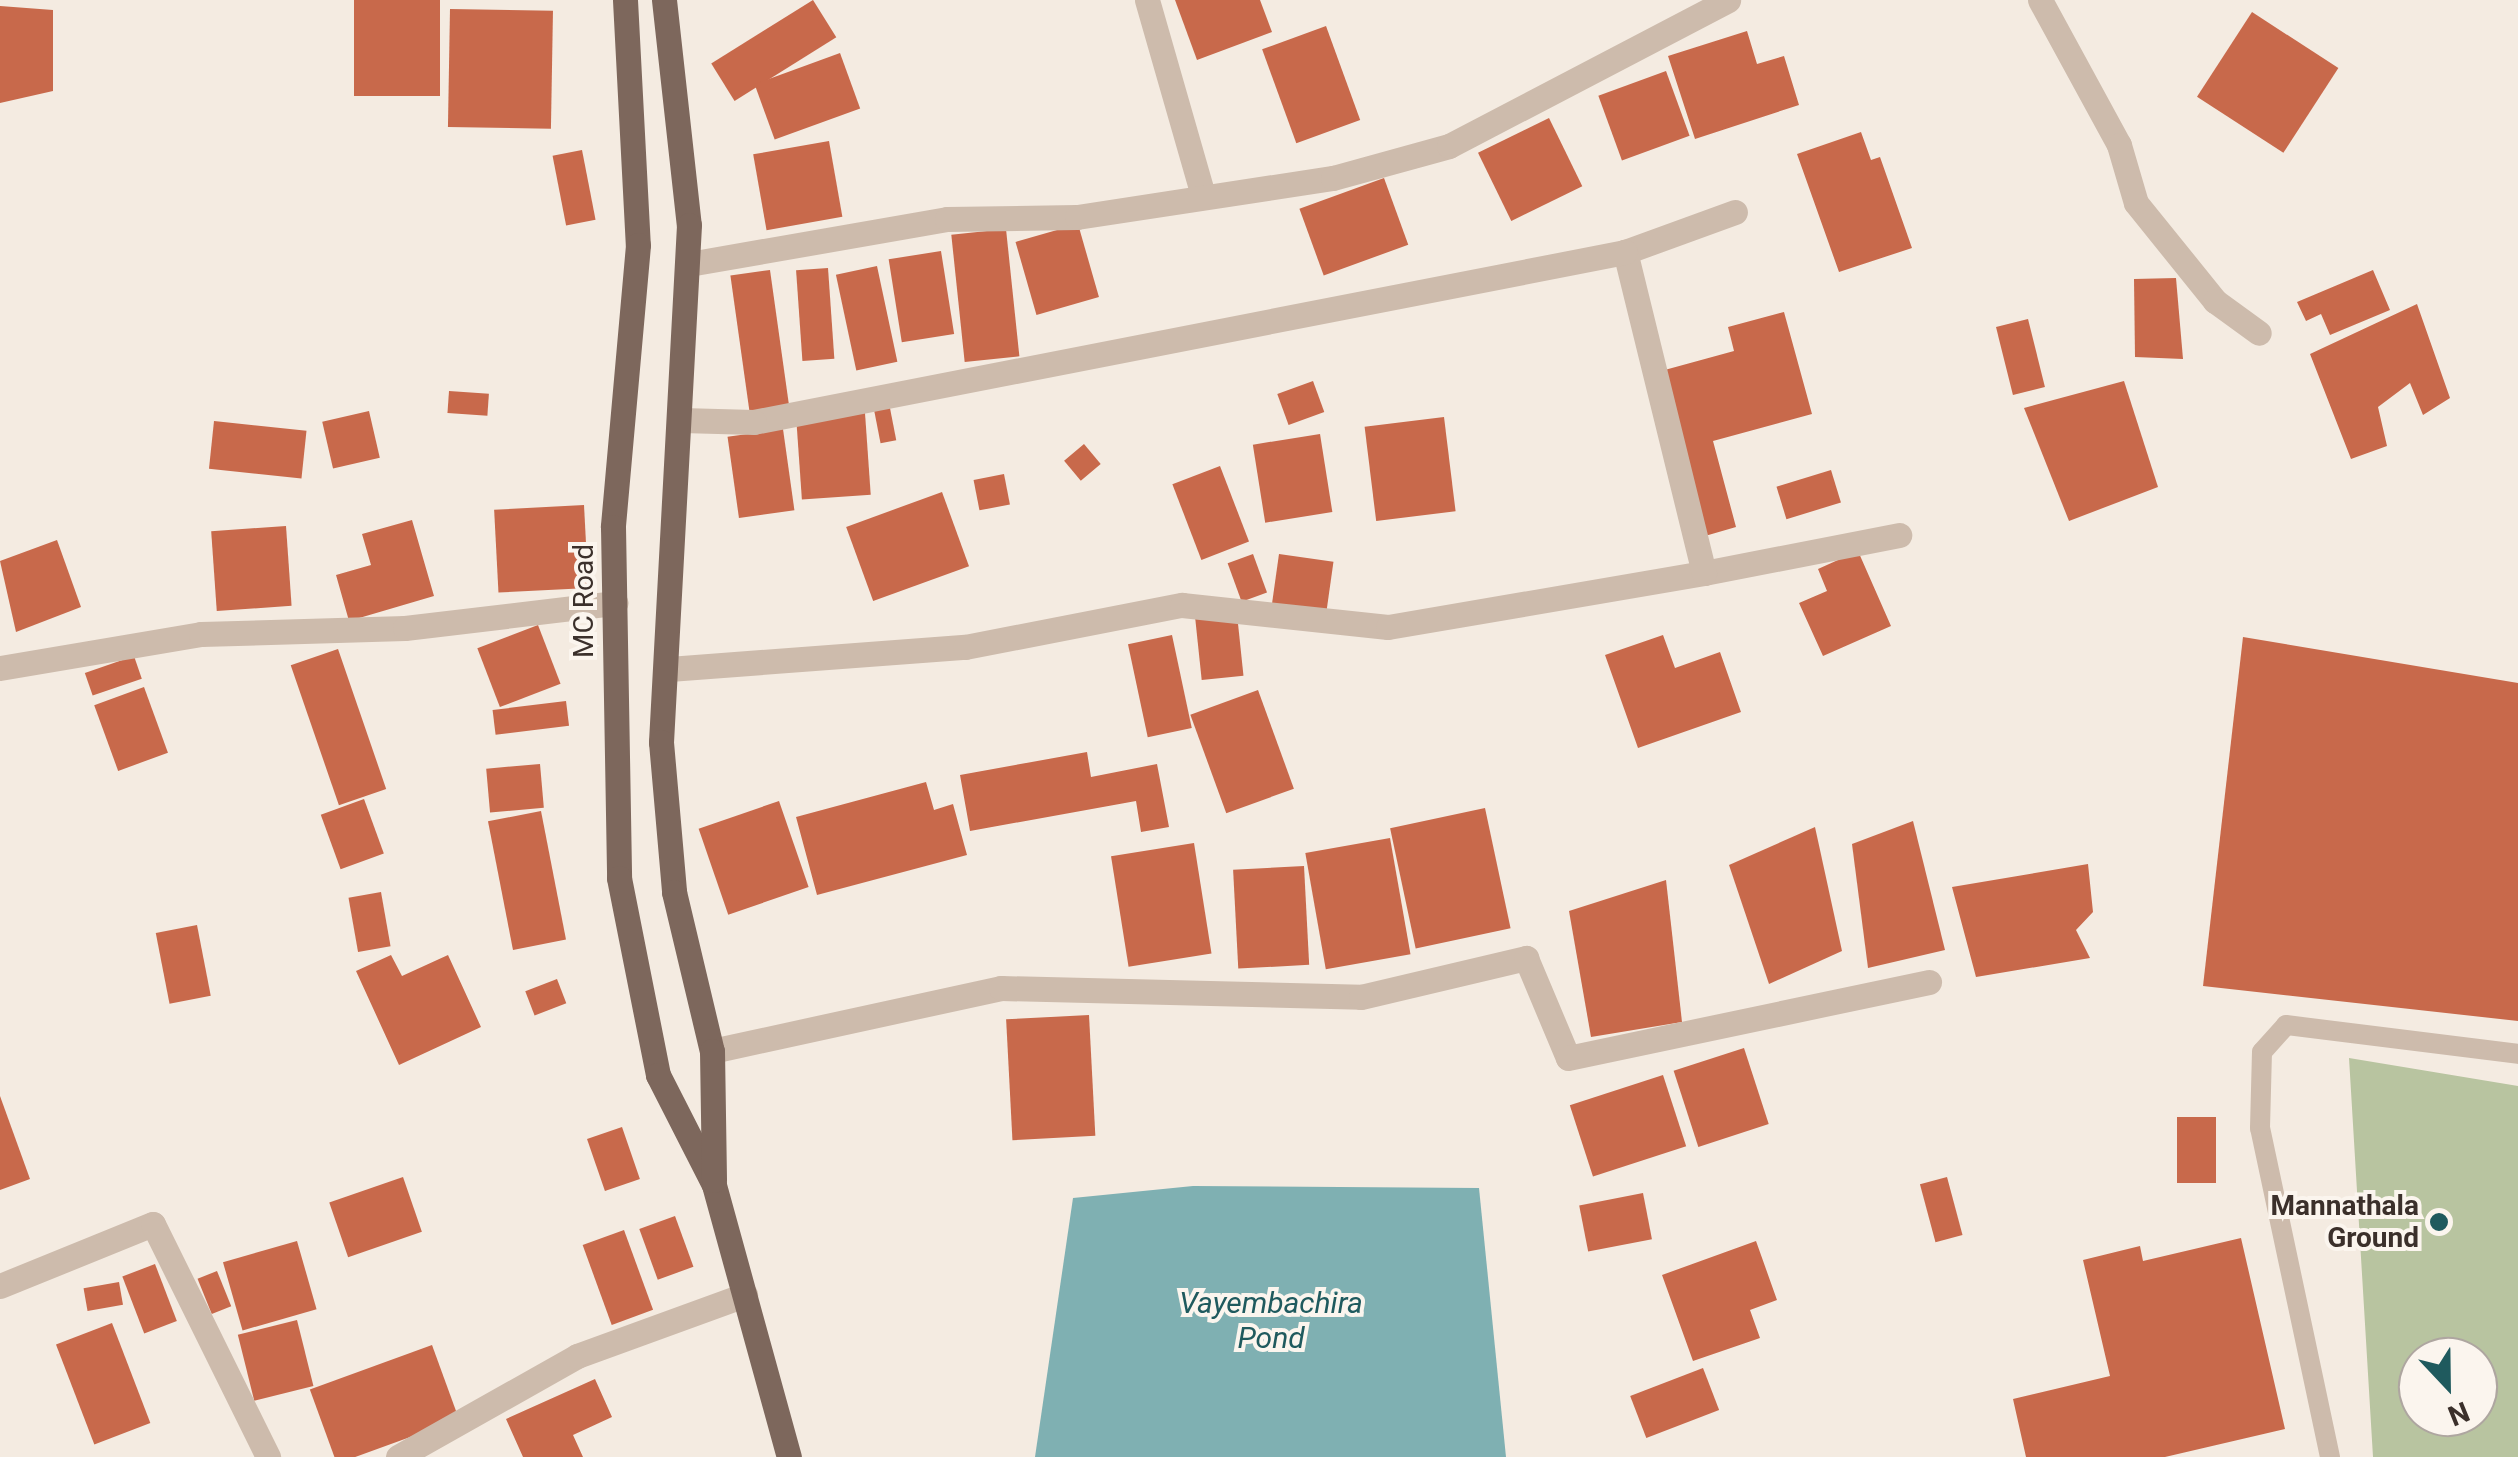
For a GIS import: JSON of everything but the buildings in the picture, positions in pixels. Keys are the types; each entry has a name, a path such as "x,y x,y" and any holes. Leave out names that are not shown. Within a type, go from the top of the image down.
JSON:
{"main road":[{"name":"MC Road","path":"625,0 638,246 616,603 611,764 619,878 658,1076 714,1185 789,1457"},
{"name":"MC Road","path":"664,0 688,264 661,742 674,892 712,1051 714,1185"}],"street":[{"path":"1148,0 1202,192"},
{"path":"688,264 947,219 1077,217 1202,192 1333,178 1448,146 1728,0"},
{"path":"2040,0 2119,144 2136,203 2215,301 2260,334"},
{"path":"681,420 754,422 1625,252 1735,212"},
{"path":"1625,252 1704,573"},
{"path":"668,669 965,648 1182,605 1388,627 1899,535"},
{"path":"0,668 201,634 406,628 616,603"},
{"path":"712,1051 1001,988 1361,996 1526,958 1568,1058 1930,982"},
{"path":"0,1286 153,1224 268,1457"},
{"path":"398,1457 577,1356 746,1294"}],"lane":[{"path":"2330,1457 2260,1128 2262,1052 2286,1026 2518,1054"}],"green space":[{"name":"Mannathala Ground","path":"2349,1058 2518,1086 2518,1457 2373,1457"}],"water":[{"name":"Vayembachira Pond","path":"1193,1186 1479,1188 1506,1457 1035,1457 1073,1198"}],"place":[{"name":"Mannathala Ground","path":"2439,1222"}]}
